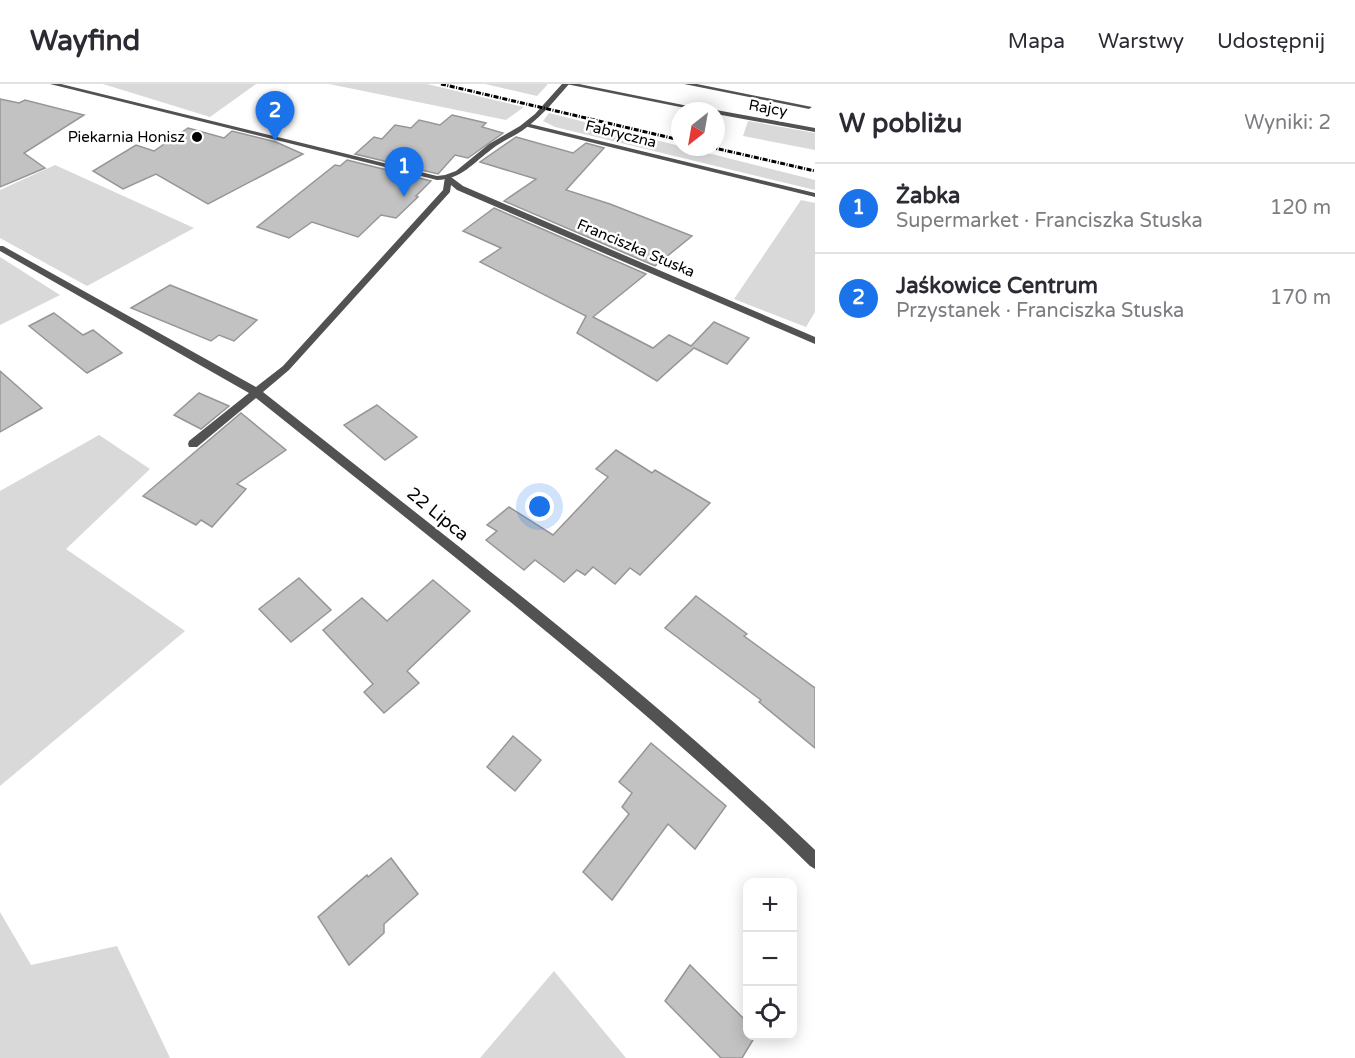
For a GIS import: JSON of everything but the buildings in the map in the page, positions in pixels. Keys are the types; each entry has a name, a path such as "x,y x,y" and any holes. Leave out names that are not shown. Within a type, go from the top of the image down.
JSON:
{"street":[{"path":"53,84 418,173 448,178 460,173 486,149 526,125 567,84 671,104"},
{"path":"687,84 809,107"},
{"name":"Rajcy","path":"725,114 815,130"},
{"name":"Fabryczna","path":"526,125 815,195"},
{"path":"193,444 286,368 439,199 449,185 448,178"},
{"name":"Franciszka Stuska","path":"448,178 460,188 815,341"},
{"name":"22 Lipca","path":"0,248 256,392 566,640 751,799 815,861"}],"shaded area":[{"path":"103,84 256,84 210,117"},
{"path":"329,84 427,84 524,107 506,120"},
{"path":"485,84 548,84 537,96"},
{"path":"549,113 671,144 671,155 555,127 543,121"},
{"path":"748,121 815,133 815,150 743,136"},
{"path":"675,156 720,156 815,180 815,190"},
{"path":"55,165 194,228 87,286 0,238 0,190"},
{"path":"801,200 815,203 815,312 806,327 734,299"},
{"path":"0,257 60,295 0,325"},
{"path":"99,435 150,469 66,549 185,631 0,786 0,491"},
{"path":"0,912 31,965 117,946 170,1058 0,1058"},
{"path":"554,971 626,1058 480,1058"}],"railway":[{"path":"441,84 671,138"},
{"path":"725,150 815,171"}],"place":[{"name":"Piekarnia Honisz","path":"197,137"},
{"name":"Jaśkowice Centrum","path":"275,141"},
{"name":"Żabka","path":"404,197"}]}
